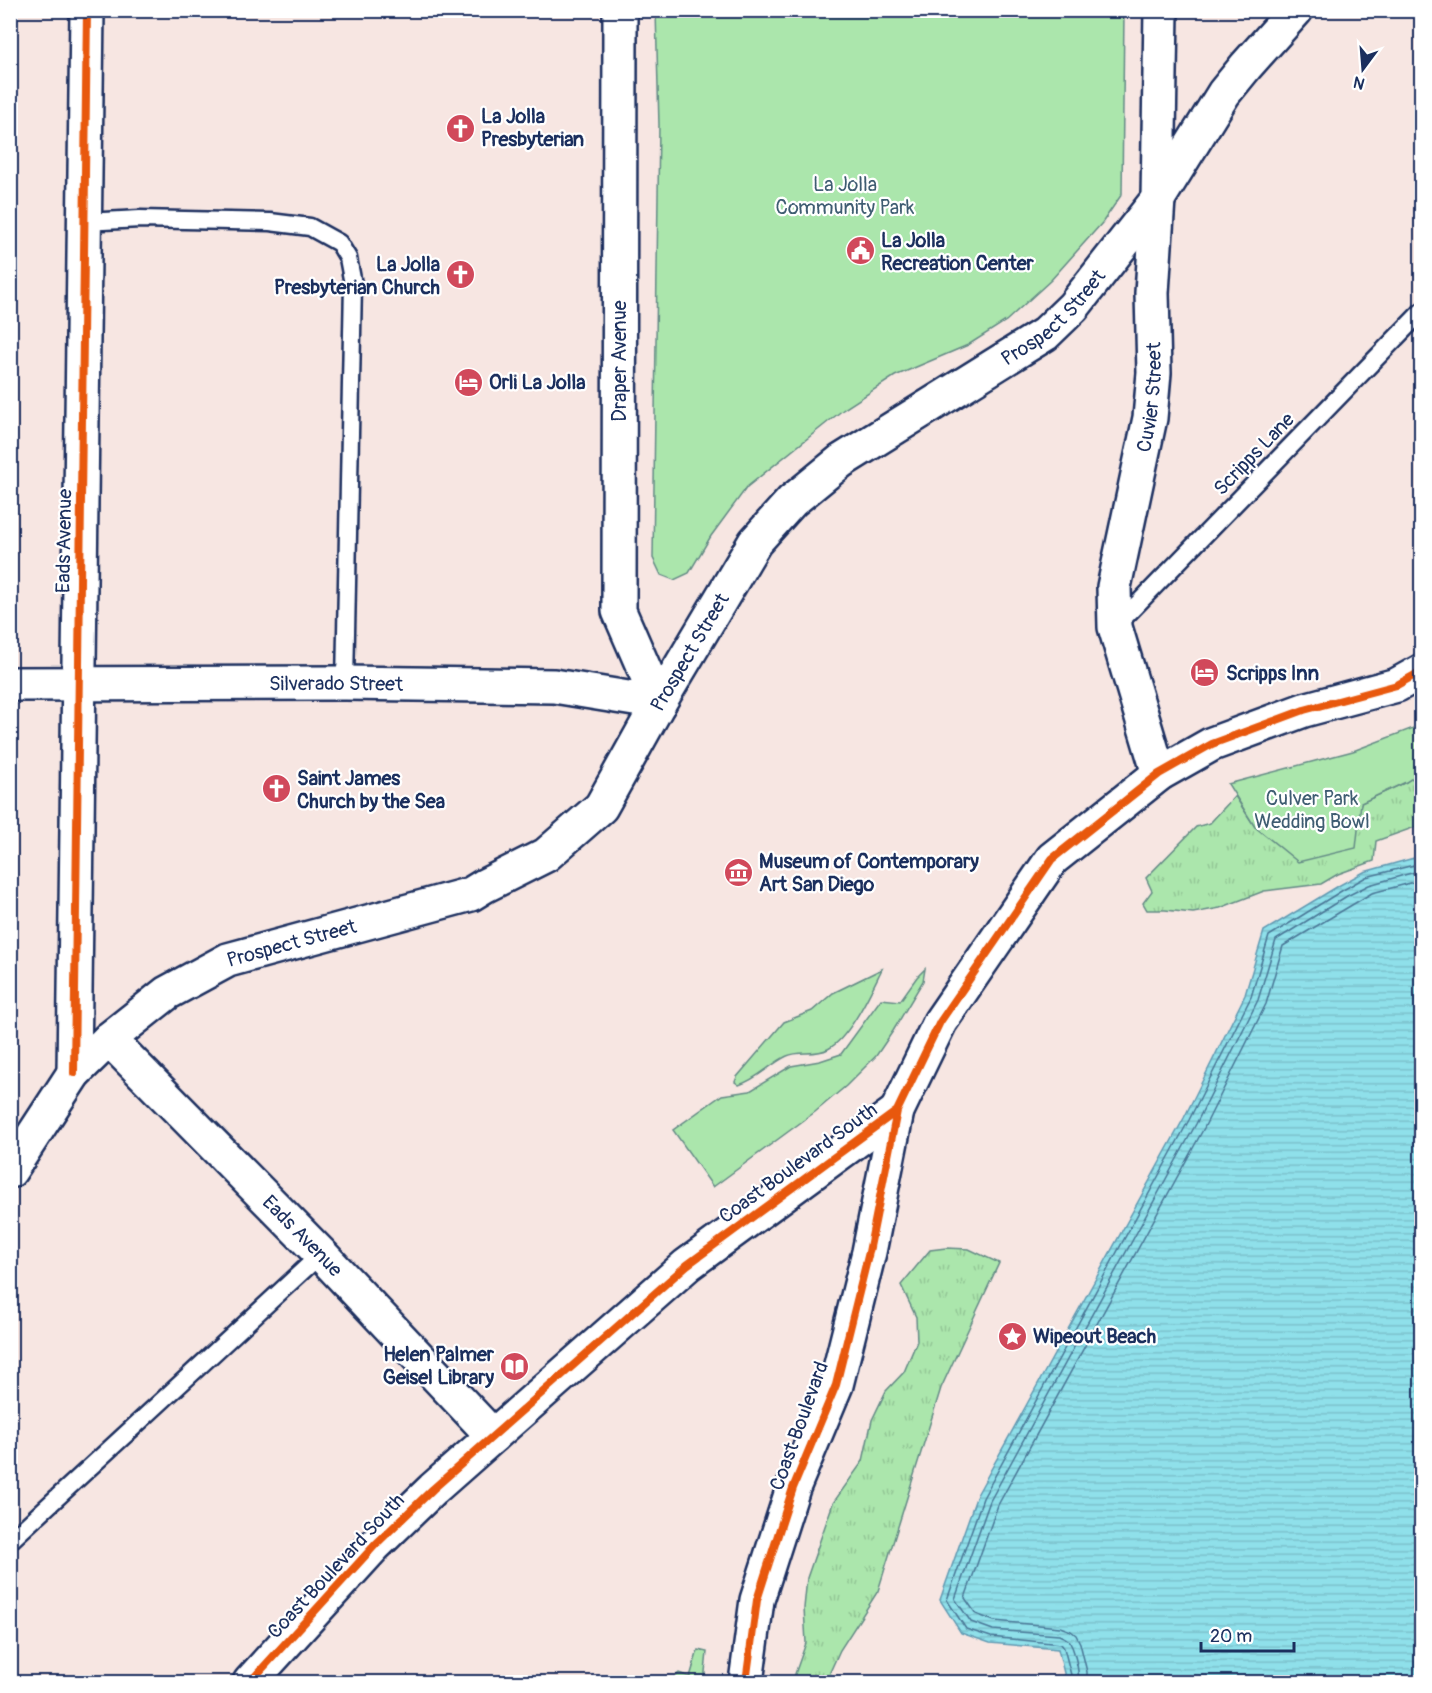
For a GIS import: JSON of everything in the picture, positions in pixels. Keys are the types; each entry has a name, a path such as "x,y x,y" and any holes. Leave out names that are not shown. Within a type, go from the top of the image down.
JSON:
{"street":[{"name":"Eads Avenue","path":"74,1073 87,10"},
{"name":"Draper Avenue","path":"620,10 619,611 659,703"},
{"name":"Cuvier Street","path":"1159,774 1115,627 1114,587 1150,418 1154,373 1152,293 1158,199 1161,10"},
{"name":"Prospect Street","path":"10,1171 74,1073 109,1039 167,993 228,960 471,894 546,855 601,807 659,703 755,542 792,501 840,461 1045,334 1072,307 1158,199 1224,93 1296,10"},
{"name":"Coast Boulevard South","path":"249,1683 375,1545 433,1489 687,1265 897,1111 940,1022 1053,859 1159,774 1212,744 1304,710 1397,685 1422,671"},
{"name":"Silverado Street","path":"10,684 554,686 659,703"},
{"name":"Eads Avenue","path":"109,1039 321,1254 494,1436"},
{"name":"Coast Boulevard","path":"746,1683 757,1600 793,1488 836,1385 869,1252 897,1111"}],"lane":[{"path":"85,222 140,219 235,221 310,227 339,243 348,258 353,284 345,684"},
{"name":"Scripps Lane","path":"1115,627 1422,310"},
{"path":"10,1541 321,1254"}],"green space":[{"name":"La Jolla Community Park","path":"656,11 1124,11 1122,194 1102,223 1051,280 1006,321 968,345 895,376 844,409 747,487 711,536 689,573 674,580 661,575 653,558 659,125"},
{"name":"Culver Park Wedding Bowl","path":"1421,725 1421,772 1406,782 1361,803 1356,848 1298,862 1255,827 1228,784 1353,751"},
{"path":"1421,772 1421,825 1376,841 1374,861 1338,874 1321,884 1264,891 1220,908 1193,913 1147,910 1143,903 1152,891 1146,878 1196,827 1210,823 1235,796 1255,827 1361,803 1406,782"},
{"path":"882,969 852,1025 836,1043 823,1051 787,1056 746,1082 739,1085 735,1082 784,1022 812,1011 833,993"},
{"path":"925,969 923,981 876,1056 846,1086 815,1112 713,1187 673,1130 722,1095 750,1091 791,1066 820,1061 841,1054 881,999 900,1001"},
{"path":"969,1249 999,1263 941,1388 878,1591 840,1650 830,1672 833,1682 794,1682 806,1643 804,1608 807,1578 833,1503 863,1461 872,1420 886,1391 904,1372 917,1341 916,1317 901,1285 930,1250"},
{"path":"698,1650 707,1652 704,1682 673,1682 672,1680 679,1673 690,1677"}],"water":[{"path":"1421,856 1421,1682 1059,1682 1065,1677 1058,1649 990,1643 961,1633 940,1600 977,1495 1184,1118 1245,995 1264,931 1364,872"}],"cycle path":[{"path":"74,1073 87,10"},
{"path":"250,1682 375,1545 433,1489 687,1265 897,1111 940,1022 1052,859 1159,774 1212,744 1304,710 1397,685 1422,671"},
{"path":"746,1682 757,1600 793,1488 836,1385 869,1252 897,1111"}],"place":[{"name":"La Jolla Presbyterian","path":"460,128"},
{"name":"La Jolla Recreation Center","path":"860,251"},
{"name":"La Jolla Presbyterian Church","path":"461,275"},
{"name":"Orli La Jolla","path":"468,382"},
{"name":"Scripps Inn","path":"1205,673"},
{"name":"Saint James Church by the Sea","path":"276,789"},
{"name":"Museum of Contemporary Art San Diego","path":"738,872"},
{"name":"Wipeout Beach","path":"1012,1336"},
{"name":"Helen Palmer Geisel Library","path":"515,1366"}]}
